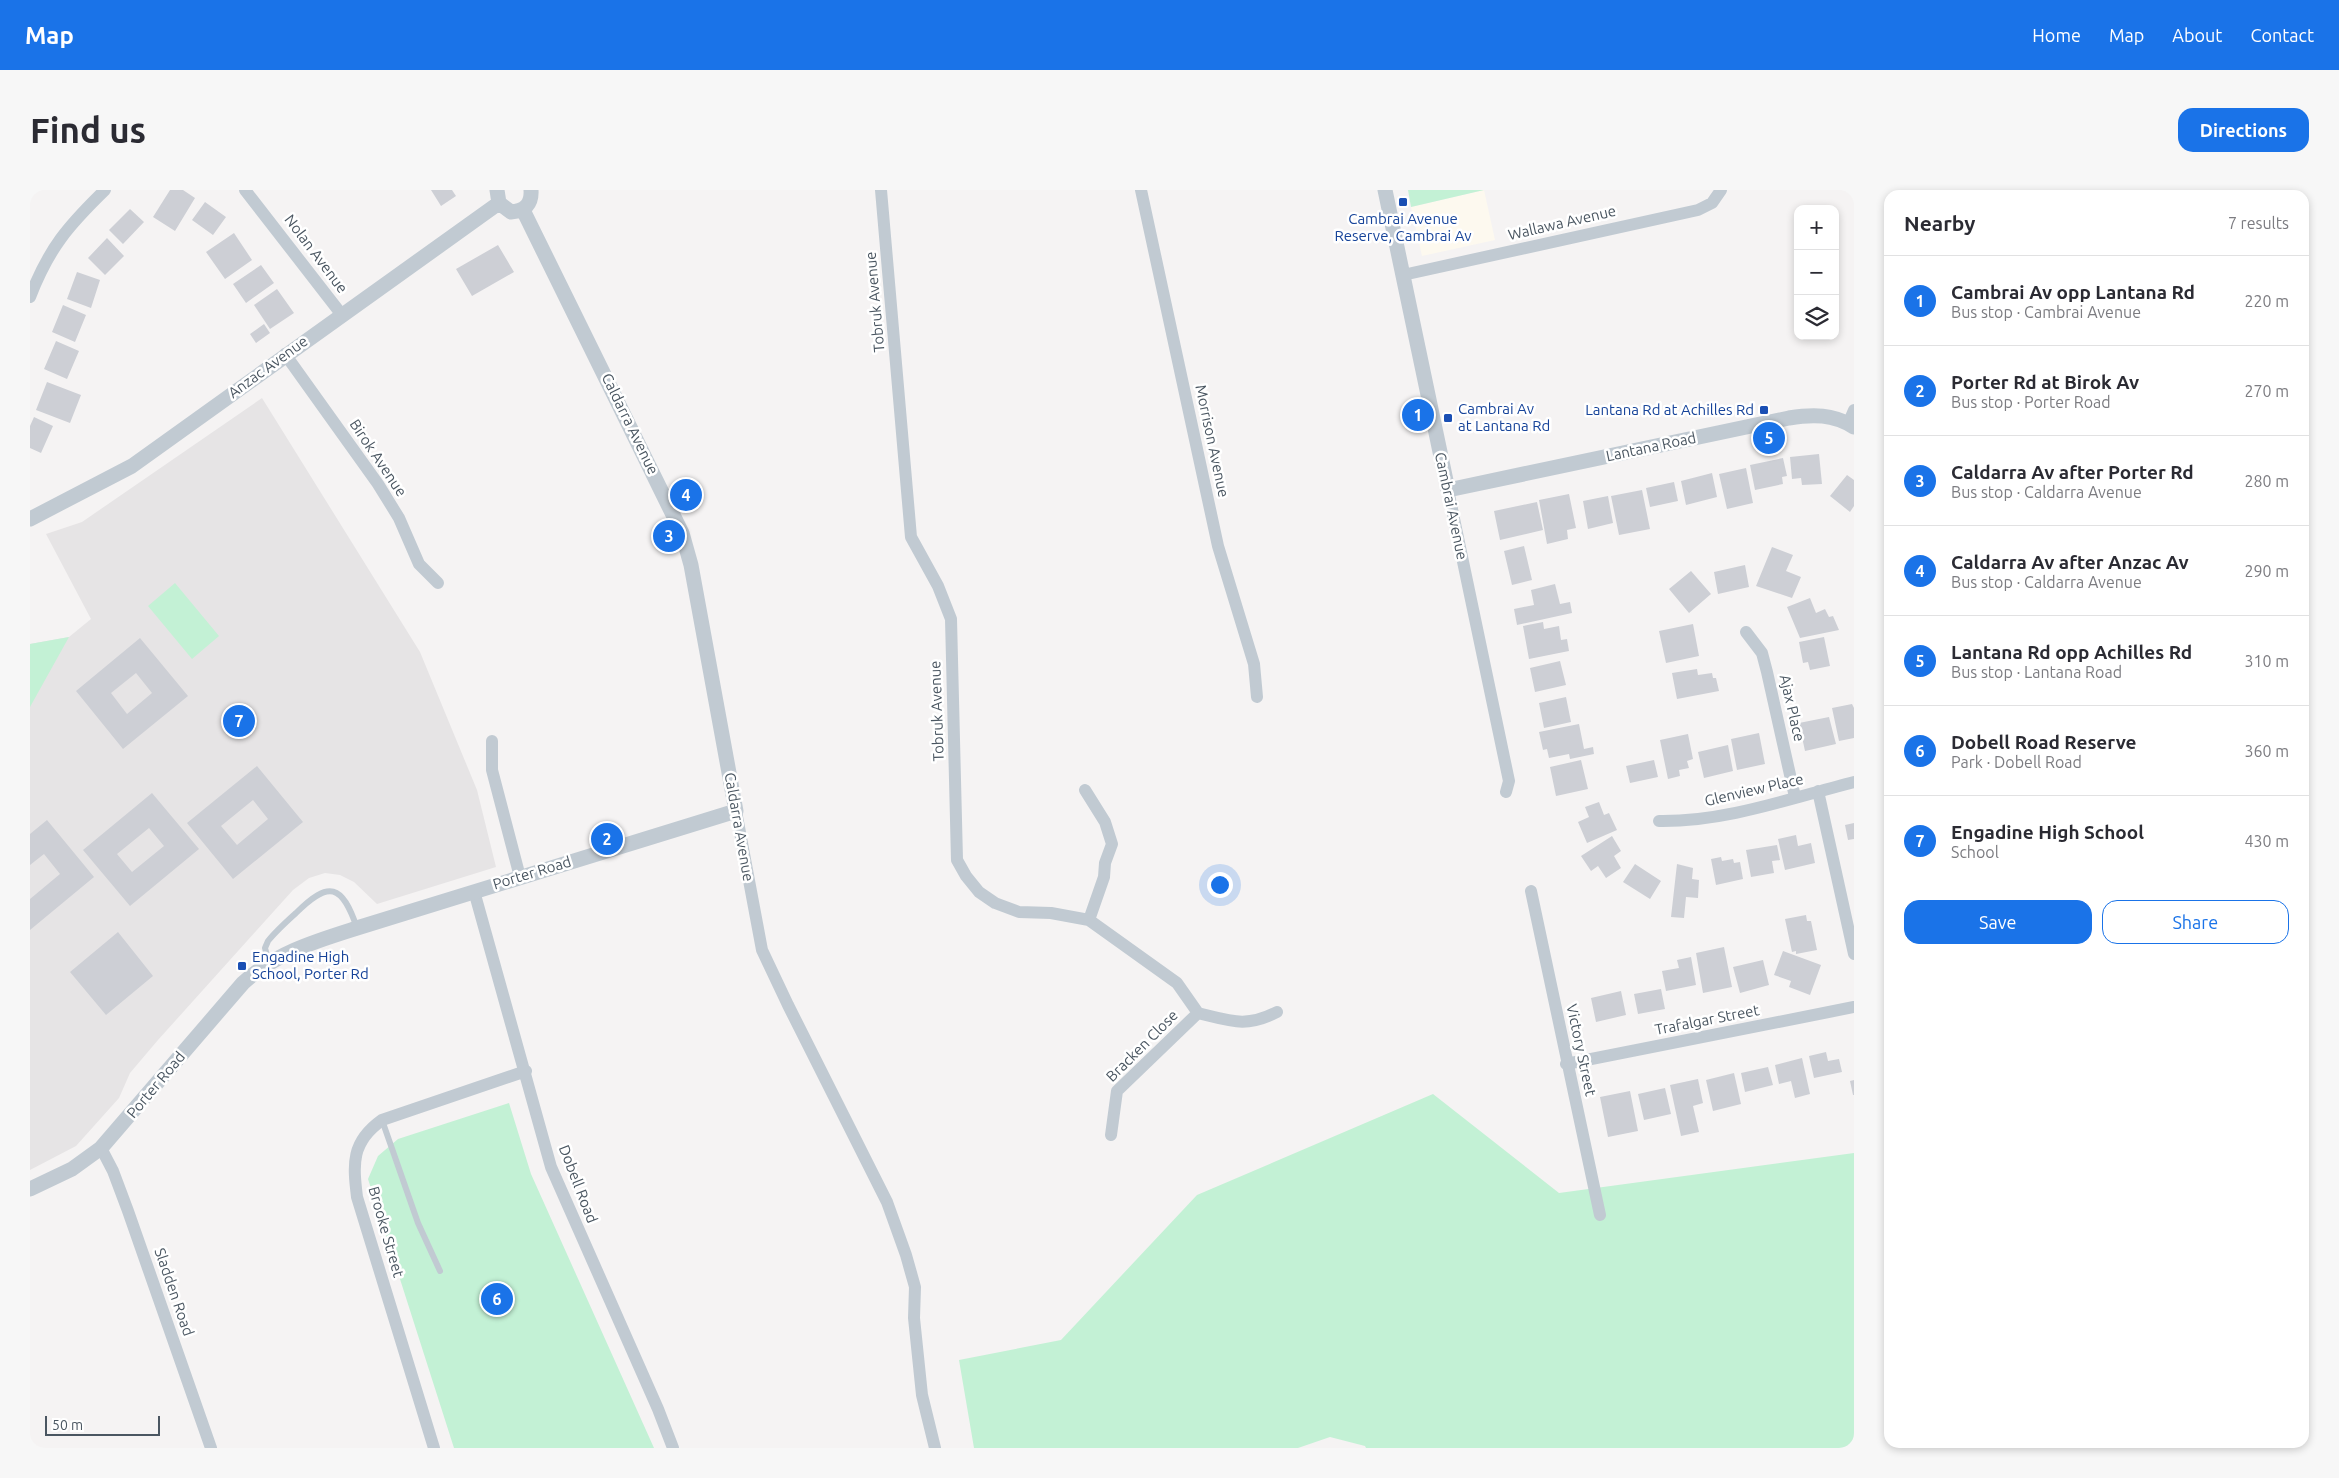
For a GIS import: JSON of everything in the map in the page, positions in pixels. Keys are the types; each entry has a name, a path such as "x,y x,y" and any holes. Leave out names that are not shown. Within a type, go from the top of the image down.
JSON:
{"street":[{"path":"30,297 50,251 77,218 105,190"},
{"name":"Nolan Avenue","path":"245,190 342,315"},
{"path":"498,196 511,212 523,210 531,199 531,190"},
{"name":"Tobruk Avenue","path":"881,190 911,537 938,586 951,620 957,860 966,876 979,892 995,904 1019,912 1051,913 1089,920 1177,983 1198,1013"},
{"name":"Morrison Avenue","path":"1141,190 1218,546 1254,664 1257,697"},
{"name":"Cambrai Avenue","path":"1385,190 1509,781 1506,792"},
{"name":"Wallawa Avenue","path":"1403,275 1698,210 1712,203 1721,190"},
{"name":"Anzac Avenue","path":"30,519 132,466 285,354 342,315 498,196"},
{"name":"Caldarra Avenue","path":"523,210 682,533 691,565 762,950 887,1202 906,1255 915,1287 914,1318 922,1395 935,1448"},
{"name":"Birok Avenue","path":"285,354 378,484 399,518 419,564 438,583"},
{"name":"Lantana Road","path":"1448,490 1789,418 1819,415 1852,421"},
{"name":"Ajax Place","path":"1746,632 1762,653 1795,797"},
{"path":"492,741 492,770 520,877"},
{"name":"Glenview Place","path":"1659,821 1699,819 1739,812 1854,782"},
{"path":"1085,790 1105,822 1112,844 1106,862 1104,877 1089,920"},
{"path":"1818,791 1854,954"},
{"name":"Porter Road","path":"30,1189 72,1169 101,1148 243,983 269,963 301,947 357,928 736,811"},
{"name":"Dobell Road","path":"474,891 526,1071 551,1167 658,1409 673,1448"},
{"name":"Victory Street","path":"1531,891 1566,1064 1600,1215"},
{"name":"Trafalgar Street","path":"1566,1064 1854,1008"},
{"path":"1198,1013 1234,1022 1259,1021 1277,1012"},
{"name":"Bracken Close","path":"1110,1135 1117,1091 1198,1013"},
{"name":"Brooke Street","path":"434,1448 357,1197 353,1166 356,1151 372,1127 382,1120 526,1071"},
{"name":"Sladden Road","path":"101,1148 122,1195 211,1448"}],"lane":[{"path":"269,963 265,948 268,941 319,893 332,891 344,898 351,909 357,928"},
{"path":"382,1120 418,1223 440,1271"}],"shaded area":[{"path":"1484,190 1495,240 1422,256 1411,207"},
{"path":"262,398 420,652 477,790 496,867 377,904 354,882 340,875 325,873 309,878 293,890 158,1040 130,1073 119,1098 76,1146 30,1170 30,644 69,637 91,619 46,534 82,522"}],"green space":[{"path":"1408,190 1484,190 1411,207"},
{"path":"175,583 219,636 192,659 148,606"},
{"path":"69,637 30,707 30,644"},
{"path":"1433,1094 1559,1193 1854,1153 1854,1448 1366,1448 1365,1446 1330,1437 1298,1448 974,1448 959,1360 1061,1340 1197,1195"},
{"path":"509,1103 531,1174 654,1448 454,1448 368,1179 378,1156 398,1139"}],"building":[{"path":"170,190 183,190 195,198 175,231 153,217"},
{"path":"431,190 452,190 456,196 441,206"},
{"path":"205,202 226,217 213,235 192,220"},
{"path":"130,209 144,222 123,244 109,230"},
{"path":"234,233 252,260 225,279 206,252"},
{"path":"107,238 124,256 105,275 88,258"},
{"path":"498,245 514,272 472,296 456,269"},
{"path":"261,265 274,283 246,303 233,284"},
{"path":"77,272 100,280 91,308 67,299"},
{"path":"277,289 294,313 270,329 254,305"},
{"path":"63,305 86,315 75,342 52,332"},
{"path":"264,324 270,333 256,343 250,334"},
{"path":"56,341 79,351 67,379 44,369"},
{"path":"47,382 81,395 70,423 36,410"},
{"path":"34,417 53,426 41,453 30,448 30,426"},
{"path":"1819,454 1822,484 1802,485 1801,478 1792,479 1790,457"},
{"path":"1783,458 1787,476 1782,477 1783,484 1755,490 1750,465"},
{"path":"1746,468 1753,503 1727,509 1719,474"},
{"path":"1712,473 1717,497 1686,505 1681,481"},
{"path":"1847,475 1854,480 1854,506 1850,512 1830,496"},
{"path":"1674,482 1678,501 1650,507 1646,488"},
{"path":"1642,490 1650,529 1619,535 1611,496"},
{"path":"1569,494 1576,528 1567,530 1568,539 1547,544 1539,500"},
{"path":"1608,496 1613,523 1588,529 1583,501"},
{"path":"1537,502 1543,530 1500,540 1494,511"},
{"path":"1524,546 1532,580 1512,585 1504,551"},
{"path":"1772,547 1793,555 1786,571 1801,577 1792,598 1756,586"},
{"path":"1745,565 1749,587 1718,594 1714,572"},
{"path":"1691,571 1711,594 1689,613 1669,589"},
{"path":"1555,584 1560,604 1570,602 1572,613 1517,625 1514,609 1534,605 1531,590"},
{"path":"1810,598 1816,613 1825,609 1829,617 1833,616 1839,630 1800,638 1787,607"},
{"path":"1543,622 1544,629 1559,626 1561,640 1567,639 1569,651 1529,659 1523,626"},
{"path":"1693,624 1699,656 1666,663 1659,631"},
{"path":"1824,637 1830,666 1810,670 1808,662 1803,663 1799,642"},
{"path":"140,638 188,696 123,749 76,691","holes":["136,673 152,693 127,714 111,693"]},
{"path":"1560,661 1566,685 1535,692 1530,668"},
{"path":"1697,669 1698,675 1712,673 1713,678 1716,678 1719,691 1677,699 1672,673"},
{"path":"1566,697 1571,722 1544,728 1539,703"},
{"path":"1852,704 1854,708 1854,738 1839,741 1832,708"},
{"path":"1829,717 1836,744 1805,751 1799,723"},
{"path":"1579,724 1584,749 1593,747 1594,754 1570,759 1569,754 1549,758 1547,749 1543,750 1539,732"},
{"path":"1759,733 1765,764 1737,770 1731,739"},
{"path":"1688,734 1693,759 1687,761 1689,768 1679,770 1680,776 1668,779 1660,740"},
{"path":"1728,745 1733,771 1704,778 1698,752"},
{"path":"1581,760 1588,789 1556,796 1550,767"},
{"path":"1654,760 1658,777 1630,783 1626,766"},
{"path":"257,766 303,822 233,879 187,823","holes":["253,800 268,819 237,845 221,826"]},
{"path":"152,793 199,849 130,906 83,850","holes":["149,828 164,846 132,872 117,854"]},
{"path":"1599,802 1604,815 1609,813 1617,830 1587,843 1578,822 1589,817 1585,807"},
{"path":"47,820 94,877 30,930 30,899 60,874 44,854 30,865 30,834"},
{"path":"1854,823 1854,839 1848,840 1845,825"},
{"path":"1796,835 1798,846 1811,843 1815,863 1785,870 1778,839"},
{"path":"1612,836 1621,851 1614,856 1621,868 1606,878 1598,866 1591,871 1581,856"},
{"path":"1777,845 1780,860 1772,861 1774,873 1751,877 1746,850"},
{"path":"1721,857 1722,861 1733,859 1734,863 1740,862 1743,879 1716,885 1711,859"},
{"path":"1635,864 1661,881 1650,899 1623,882"},
{"path":"1677,864 1693,868 1692,879 1699,880 1698,898 1686,897 1684,918 1671,917"},
{"path":"1806,915 1807,921 1811,921 1817,950 1796,954 1796,951 1792,952 1785,919"},
{"path":"118,932 153,976 106,1015 70,972"},
{"path":"1724,947 1732,987 1703,993 1696,953"},
{"path":"1783,951 1821,965 1810,995 1789,987 1791,981 1774,975"},
{"path":"1691,957 1696,985 1666,991 1662,971 1679,968 1677,960"},
{"path":"1763,960 1769,985 1740,993 1733,967"},
{"path":"1661,989 1665,1009 1638,1014 1634,994"},
{"path":"1621,991 1626,1015 1596,1022 1591,998"},
{"path":"1826,1052 1828,1061 1839,1059 1842,1072 1814,1078 1809,1056"},
{"path":"1802,1058 1810,1094 1795,1098 1791,1081 1779,1084 1775,1065"},
{"path":"1768,1067 1773,1085 1745,1092 1741,1073"},
{"path":"1734,1073 1741,1104 1713,1111 1706,1080"},
{"path":"1698,1079 1703,1103 1693,1106 1699,1132 1681,1136 1670,1085"},
{"path":"1854,1080 1854,1095 1853,1095 1850,1081"},
{"path":"1665,1088 1671,1114 1644,1120 1638,1094"},
{"path":"1630,1091 1638,1131 1608,1137 1600,1097"}],"place":[{"name":"Cambrai Avenue Reserve, Cambrai Av","path":"1403,202"},
{"name":"Lantana Rd at Achilles Rd","path":"1764,410"},
{"name":"Cambrai Av opp Lantana Rd","path":"1418,415"},
{"name":"Cambrai Av at Lantana Rd","path":"1448,418"},
{"name":"Lantana Rd opp Achilles Rd","path":"1769,438"},
{"name":"Caldarra Av after Anzac Av","path":"686,495"},
{"name":"Caldarra Av after Porter Rd","path":"669,536"},
{"name":"Engadine High School","path":"239,721"},
{"name":"Porter Rd at Birok Av","path":"607,839"},
{"name":"Engadine High School, Porter Rd","path":"242,966"},
{"name":"Dobell Road Reserve","path":"497,1299"}]}
